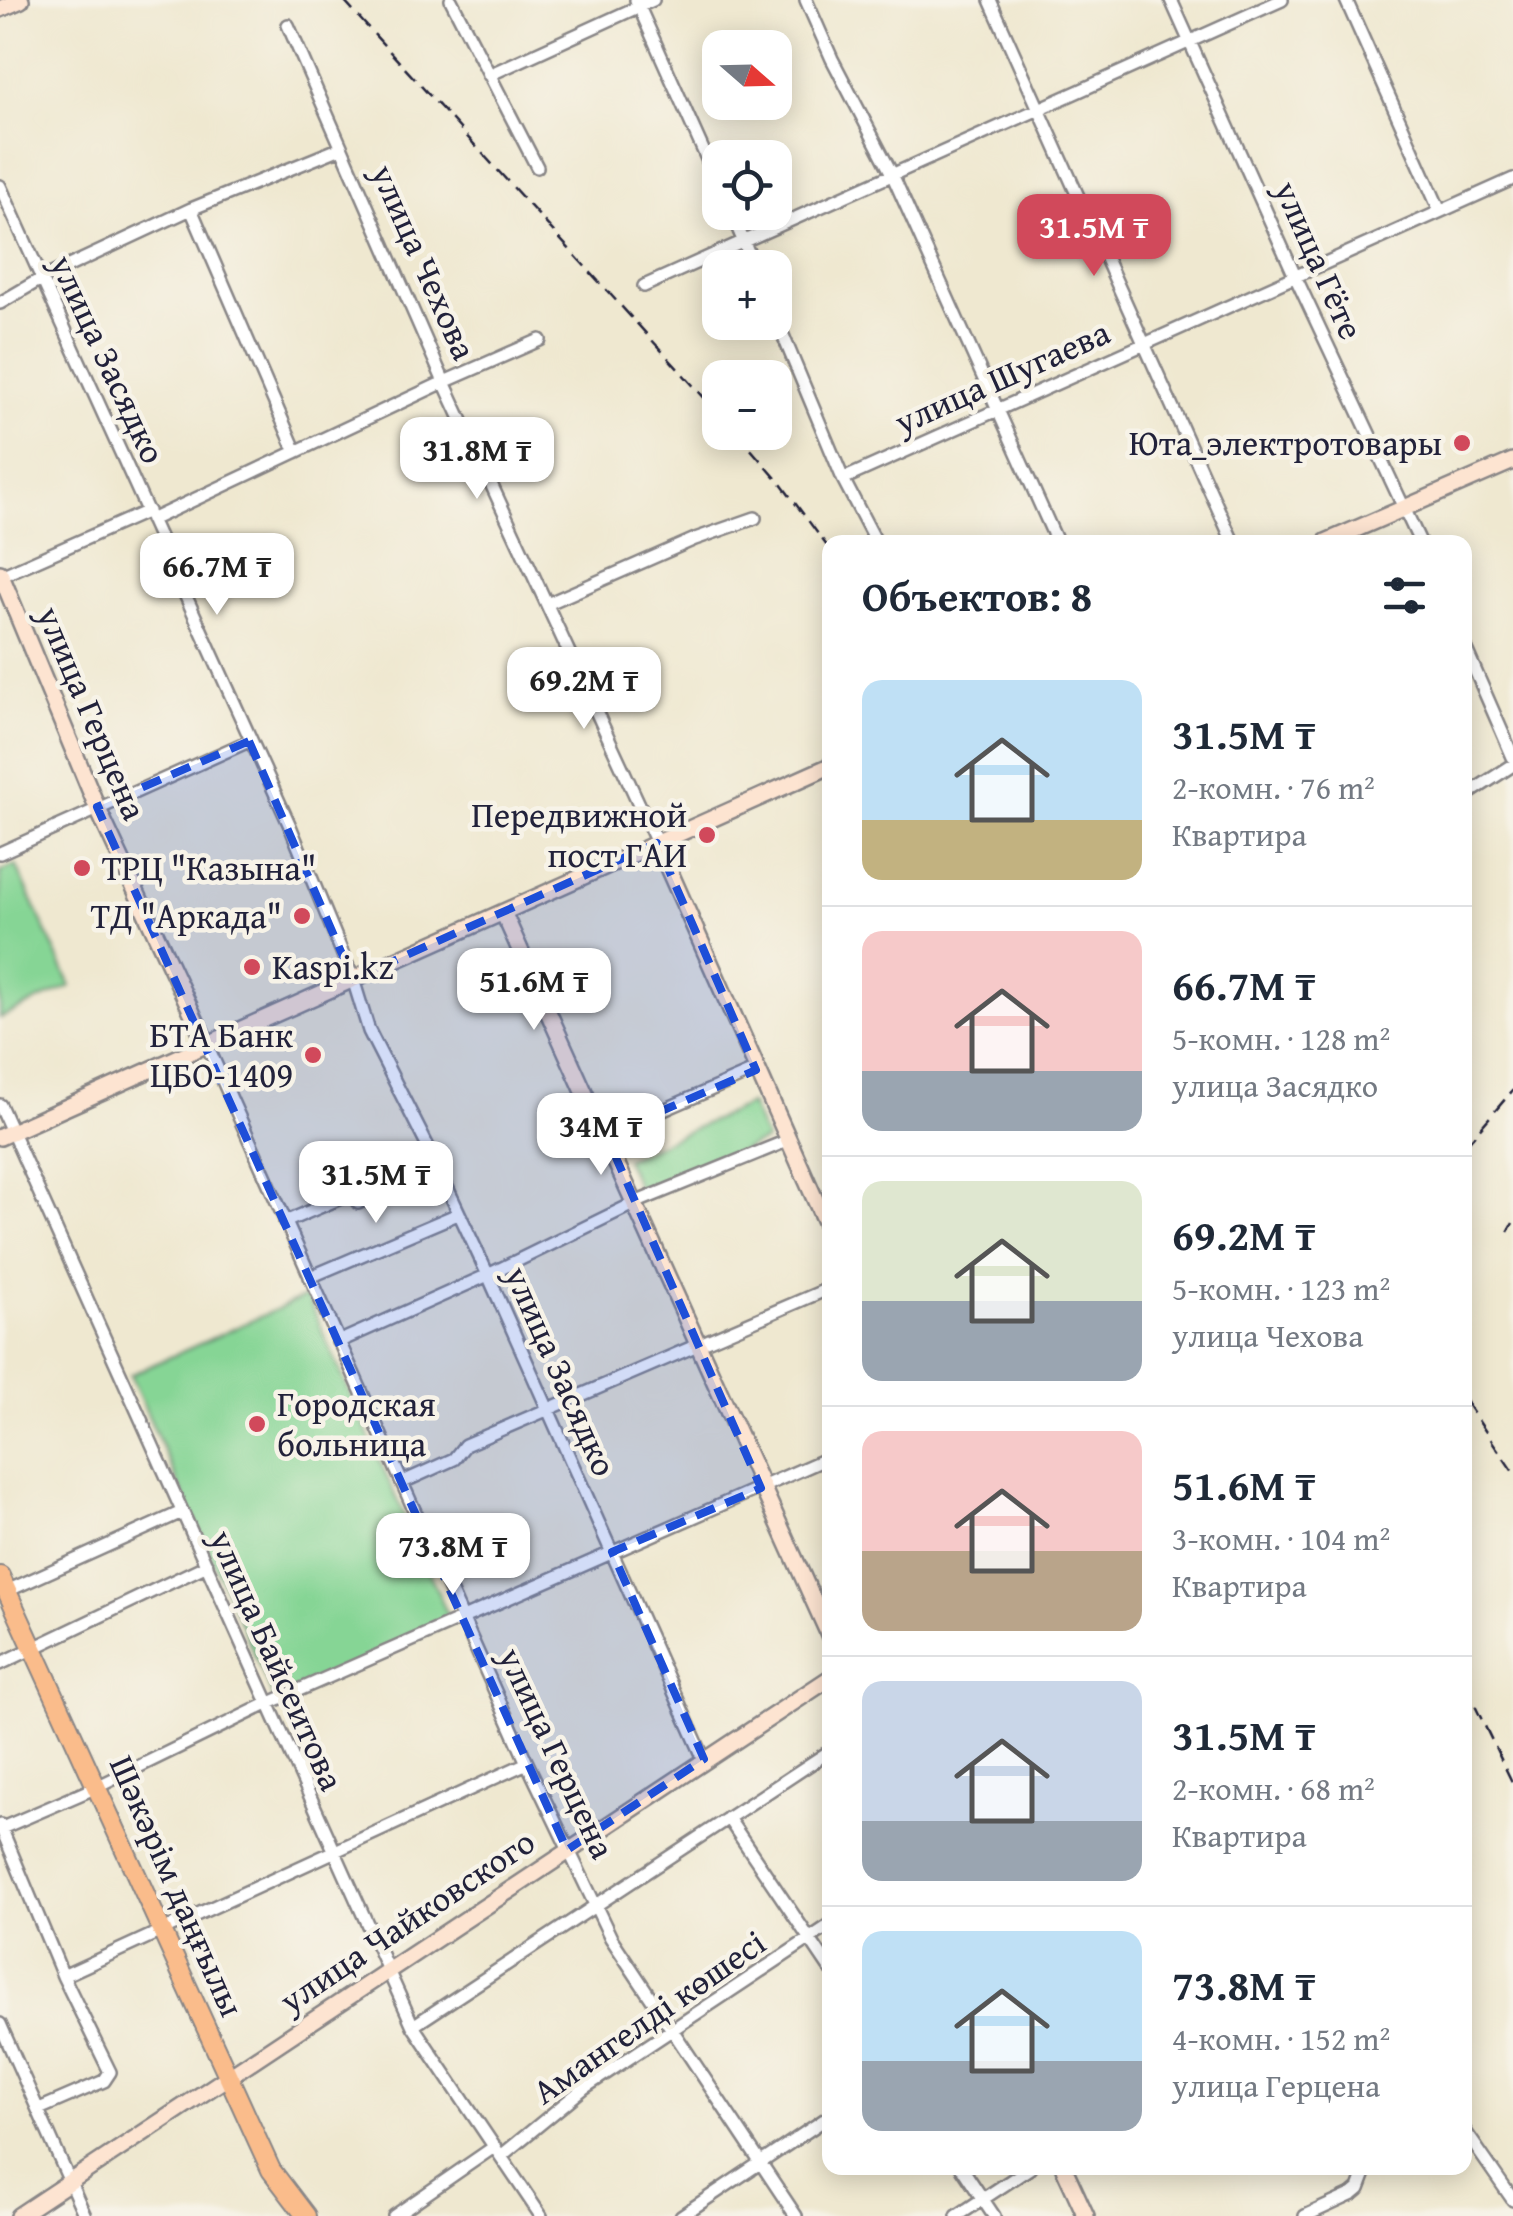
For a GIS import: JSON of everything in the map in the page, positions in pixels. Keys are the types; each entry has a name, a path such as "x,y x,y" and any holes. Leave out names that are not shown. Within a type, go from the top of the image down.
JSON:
{"main road":[{"name":"Шәкәрім даңғылы","path":"3,1584 272,2170 306,2216"}],"street":[{"path":"0,9 21,0"},
{"path":"450,0 537,167"},
{"path":"488,75 638,3 652,0"},
{"path":"806,0 892,174 1054,535"},
{"path":"990,0 1230,535"},
{"name":"улица Гёте","path":"1171,0 1294,276 1417,535"},
{"path":"644,286 1282,0"},
{"path":"1346,0 1440,211"},
{"path":"638,3 702,147"},
{"name":"улица Чехова","path":"288,24 444,382 657,843 822,1215"},
{"path":"0,303 41,279 191,209 341,148"},
{"name":"улица Шугаева","path":"843,480 1513,179"},
{"name":"улица Засядко","path":"0,186 290,826 354,979 369,1031 488,1275 704,1758"},
{"path":"191,209 296,452"},
{"path":"739,230 747,250"},
{"path":"0,575 296,452 540,340"},
{"path":"785,340 843,480 872,535"},
{"path":"1343,535 1513,460"},
{"path":"547,604 695,538 755,518"},
{"name":"улица Герцена","path":"0,575 97,807 567,1850 611,1938 796,2216"},
{"path":"1472,664 1513,761 1472,791"},
{"path":"0,853 250,742"},
{"path":"6,1134 822,770"},
{"path":"503,912 637,1202 822,1621"},
{"path":"606,1135 756,1070"},
{"name":"улица Байсеитова","path":"0,1105 6,1134 207,1565 413,2026 541,2216"},
{"path":"338,1342 637,1202 789,1140"},
{"path":"285,1222 348,1195 358,1203 401,1182 400,1166 430,1150"},
{"path":"310,1277 458,1214"},
{"path":"403,1482 454,1459 465,1445 822,1291"},
{"path":"39,2109 104,2082 110,2072 63,1976 1,1827 98,1787 267,1704 461,1617 822,1461"},
{"path":"3,1584 182,1512"},
{"path":"0,1664 207,1565"},
{"name":"улица Чайковского","path":"18,2216 822,1683"},
{"path":"413,2026 822,1756"},
{"path":"63,1976 527,1762"},
{"path":"728,1818 822,1957"},
{"name":"Амангелді көшесі","path":"394,2216 498,2152 584,2088 822,1930"},
{"path":"0,2024 84,2216"},
{"path":"681,2216 822,2121"},
{"path":"1472,2142 1513,2200"},
{"path":"967,2175 994,2216"},
{"path":"957,2216 1019,2175"},
{"path":"1067,2175 1086,2216"},
{"path":"1305,2216 1353,2194 1364,2175"}],"highlighted area":[{"path":"249,741 353,979 657,843 756,1070 606,1135 761,1488 612,1552 704,1759 567,1850 97,807"}],"green space":[{"path":"16,865 71,986 0,1018 0,872"},
{"path":"750,1104 766,1140 641,1195 625,1159"},
{"path":"307,1296 451,1622 275,1701 130,1375"}],"railway":[{"path":"343,0 702,395"},
{"path":"752,450 822,539"},
{"path":"1472,1138 1513,1090"},
{"path":"1508,1232 1513,1223"},
{"path":"1472,1411 1513,1472"},
{"path":"1472,1699 1513,1784"}],"place":[{"name":"Юта_электротовары","path":"1462,443"},
{"name":"Передвижной пост ГАИ","path":"707,835"},
{"name":"ТРЦ \"Казына\"","path":"82,868"},
{"name":"ТД \"Аркада\"","path":"302,916"},
{"name":"Kaspi.kz","path":"252,967"},
{"name":"БТА Банк ЦБО-1409","path":"313,1055"},
{"name":"Городская больница","path":"257,1424"}]}
